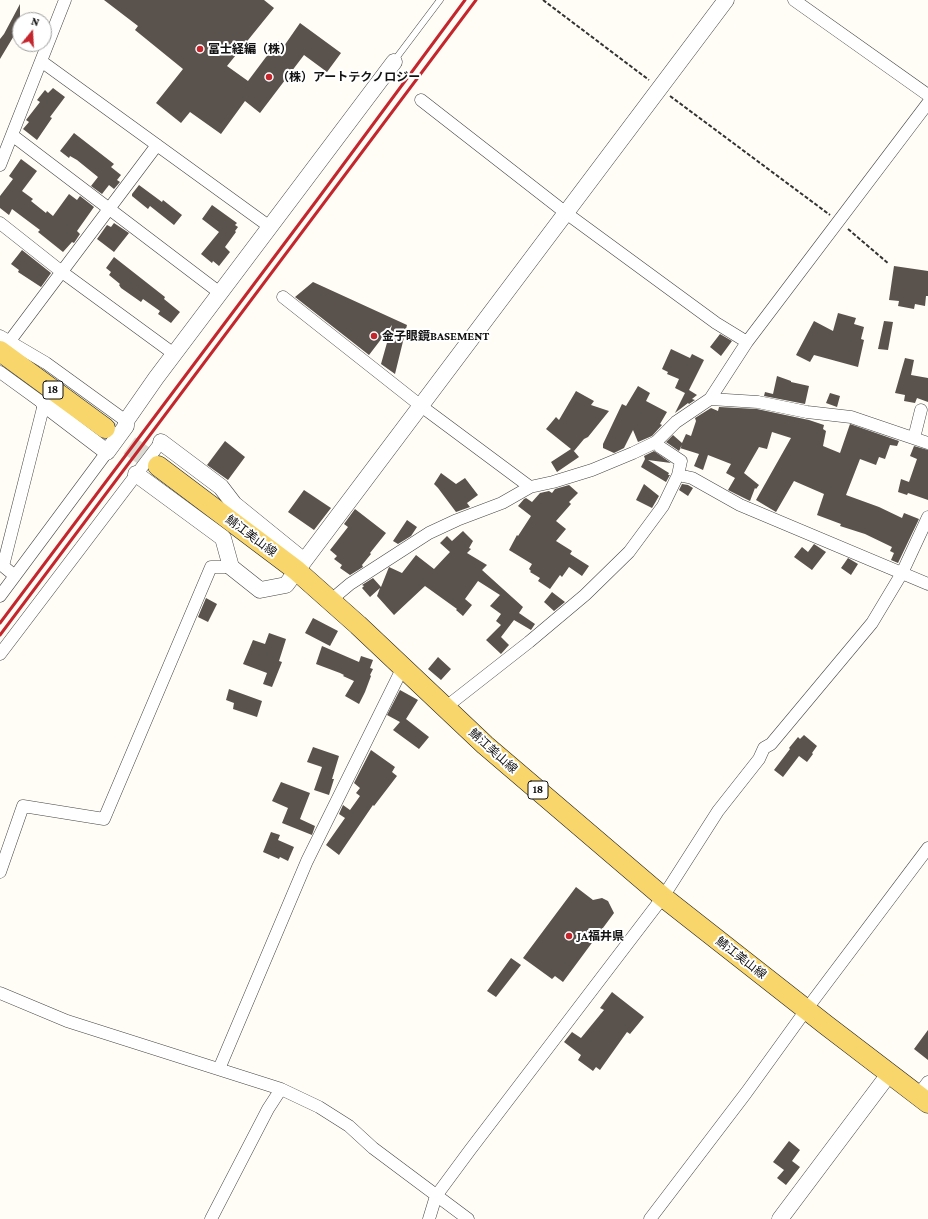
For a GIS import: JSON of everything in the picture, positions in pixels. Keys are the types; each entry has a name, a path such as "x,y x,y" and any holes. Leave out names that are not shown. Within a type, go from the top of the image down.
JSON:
{"main road":[{"name":"18","path":"3,343 106,428"},
{"name":"鯖江美山線","path":"158,466 300,565 331,600 485,745 663,896 889,1074 925,1094"}],"street":[{"path":"0,165 65,0"},
{"path":"136,474 224,538 231,567 260,590 286,585 726,0"},
{"path":"794,0 928,95"},
{"path":"41,61 270,227"},
{"path":"0,596 126,426 126,421 174,354 394,62"},
{"path":"421,100 566,213 716,323 747,342"},
{"path":"331,600 350,584 429,533 457,520 502,503 530,487 553,482 592,470 633,453 656,442 676,422 710,400 747,342 928,103"},
{"path":"12,135 220,293"},
{"path":"126,421 46,363 3,343 62,272 157,145"},
{"path":"0,223 62,272 174,354"},
{"path":"283,297 421,406 530,487"},
{"path":"0,372 107,452"},
{"path":"710,400 758,402 807,412 851,417 928,443"},
{"path":"15,576 3,566 44,404"},
{"path":"914,438 921,410"},
{"path":"0,654 161,442 221,487 234,504 300,565"},
{"path":"446,707 529,642 585,595 629,552 663,506 678,475 681,460 660,447 656,442"},
{"path":"678,475 692,478 740,505 928,584"},
{"path":"429,1219 436,1196 663,896 718,811 759,759 764,748 771,744 872,623 902,573 928,519"},
{"path":"0,872 23,806 104,819 212,567 231,567"},
{"path":"219,1069 307,861 403,667"},
{"path":"650,1219 746,1093 806,1010 928,848"},
{"path":"0,993 67,1021 282,1089 319,1107 349,1126 373,1148 468,1219"},
{"path":"780,1219 889,1074"},
{"path":"211,1219 268,1109 282,1089"}],"lane":[{"path":"394,62 440,0"}],"path":[{"path":"543,0 838,221 889,264"}],"building":[{"path":"104,0 264,0 274,8 227,66 248,81 278,41 284,46 300,23 341,53 327,72 304,55 260,113 245,101 221,134 190,112 181,123 156,103 183,69 135,30 138,26"},
{"path":"20,4 20,12 16,12"},
{"path":"12,19 12,39 0,59 0,39"},
{"path":"53,88 65,97 50,117 52,118 37,140 23,129 29,122 26,120 40,102 37,100 45,90 48,93"},
{"path":"74,133 114,164 111,167 121,175 117,180 120,182 114,189 109,185 102,194 91,186 98,177 77,160 70,156 69,158 60,151"},
{"path":"21,159 37,171 22,191 33,199 31,201 46,213 47,211 53,216 69,194 77,200 80,196 94,207 77,231 80,234 74,243 72,242 63,252 38,232 40,230 12,209 9,215 0,208 0,196 13,179 9,176"},
{"path":"139,185 162,202 163,200 182,215 174,225 150,206 148,209 132,196"},
{"path":"212,205 237,223 235,225 238,227 225,247 230,252 219,266 213,261 212,263 201,254 219,232 202,219"},
{"path":"114,223 129,233 114,252 97,239 107,225 111,227"},
{"path":"22,250 51,273 41,287 18,272 19,270 11,264"},
{"path":"114,257 165,297 164,299 180,312 171,323 158,314 160,311 143,299 141,302 121,288 119,285 120,284 109,275 111,272 106,268"},
{"path":"894,266 928,271 928,296 926,296 925,306 915,304 914,309 898,306 899,301 889,300"},
{"name":"金子眼鏡BASEMENT","path":"313,282 407,325 395,374 381,364 392,325 369,355 295,297"},
{"path":"838,313 856,318 854,324 864,327 861,339 864,340 858,367 814,355 810,362 796,355 814,321 833,331"},
{"path":"884,321 893,322 888,350 878,349"},
{"path":"720,334 732,341 721,356 710,347"},
{"path":"671,349 690,358 692,354 704,360 689,390 697,395 692,399 695,400 689,404 688,403 675,413 685,393 675,388 679,379 667,374 668,372 662,369"},
{"path":"905,358 914,360 911,375 928,378 928,402 917,398 915,403 904,401 905,395 895,393"},
{"path":"777,376 791,382 809,386 805,404 764,396 765,392 773,394"},
{"path":"638,386 650,393 646,401 667,412 660,424 662,425 652,436 638,442 633,430 624,448 614,453 603,448 603,444 622,404 626,406"},
{"path":"576,391 594,401 591,405 609,411 588,437 584,439 574,451 573,450 579,457 557,472 551,462 571,449 546,429 556,417 559,420"},
{"path":"830,393 840,396 837,407 826,403"},
{"path":"719,407 757,409 809,420 824,425 823,429 826,431 823,446 840,453 850,424 899,441 897,446 890,445 885,459 879,457 876,465 860,459 846,495 879,507 902,518 904,513 919,519 898,563 891,560 894,553 890,551 892,547 865,534 840,526 841,524 817,515 824,494 794,481 776,512 756,500 791,438 772,432 767,449 759,447 744,473 759,485 756,489 755,488 750,501 728,490 735,478 726,473 731,464 708,455 703,470 694,466 699,454 680,448 679,451 666,442 673,435 682,443 686,434 691,436 696,421 695,418 711,408 718,411"},
{"path":"225,441 245,457 228,480 207,465"},
{"path":"914,446 928,450 928,500 908,493 907,495 898,492 901,479 909,482 917,459 910,456"},
{"path":"654,451 671,463 648,460 669,473 668,475 670,475 666,482 641,467 645,459 644,456"},
{"path":"441,473 456,484 465,478 478,495 467,503 470,507 456,512 434,484"},
{"path":"644,484 659,496 652,508 636,500"},
{"path":"682,484 693,488 688,496 679,490"},
{"path":"569,485 578,493 569,502 571,504 556,521 566,529 556,541 572,551 570,554 589,566 582,576 569,567 562,577 560,575 550,589 538,581 540,578 530,572 531,571 529,569 532,564 509,550 517,535 518,536 531,516 518,506 524,499 526,498 532,502 540,493 549,491 552,493 555,489"},
{"path":"304,490 331,508 314,530 288,512"},
{"path":"355,509 386,533 370,553 371,554 362,565 363,567 350,575 340,568 342,565 334,559 337,556 330,550 348,527 344,524"},
{"path":"407,520 417,527 411,536 398,544 393,541"},
{"path":"463,531 473,541 469,548 471,549 467,553 487,565 482,570 523,607 519,613 535,624 531,630 514,620 501,637 509,645 501,654 486,640 501,625 496,621 501,614 490,606 500,595 478,581 465,599 472,605 463,616 456,610 457,609 425,586 394,615 377,596 380,588 370,597 362,588 364,586 362,585 373,578 381,587 389,567 402,573 416,555 434,569 450,552 440,543 447,536 452,541"},
{"path":"814,544 826,552 812,570 794,557 802,547 808,552"},
{"path":"848,558 858,564 851,575 841,568"},
{"path":"552,592 565,602 554,611 544,602"},
{"path":"206,598 217,604 208,622 198,617"},
{"path":"313,618 338,631 330,646 305,633"},
{"path":"269,633 286,639 279,661 282,662 272,687 263,684 267,673 243,664 253,640 265,644"},
{"path":"322,646 359,662 361,656 373,660 370,668 373,669 370,675 371,676 359,704 345,696 354,681 340,673 316,664"},
{"path":"438,657 451,669 441,680 428,669"},
{"path":"229,689 262,701 257,717 233,709 234,703 226,700"},
{"path":"400,690 418,700 406,719 429,737 419,749 393,730 400,722 387,715"},
{"path":"804,735 817,746 812,753 813,754 807,762 799,756 783,777 774,770 798,737 800,739"},
{"path":"313,747 339,756 329,795 314,790 322,767 307,762"},
{"path":"371,750 395,767 392,772 397,776 374,806 373,805 339,855 326,845 345,818 339,814 343,805 350,810 360,796 356,793 360,788 354,783"},
{"path":"281,782 310,793 300,819 315,826 312,835 282,823 288,808 272,801"},
{"path":"271,832 280,835 278,840 294,847 288,861 263,852"},
{"name":"JA福井県","path":"576,887 593,900 602,898 608,901 614,913 563,982 555,976 552,979 523,958"},
{"path":"511,958 521,965 496,997 487,991"},
{"path":"612,992 644,1017 630,1034 627,1032 600,1070 596,1067 593,1071 578,1060 581,1055 564,1042 572,1032 581,1038 604,1010 600,1008"},
{"path":"928,1030 928,1060 914,1049"},
{"path":"789,1141 800,1150 792,1161 800,1167 786,1185 777,1178 784,1170 773,1162"}],"tunnel":[{"path":"105,428 158,466"}],"railway":[{"path":"0,623 465,0"},
{"path":"0,635 476,0"}],"place":[{"name":"冨士経編（株）","path":"200,49"},
{"name":"（株）アートテクノロジー","path":"269,77"},
{"name":"金子眼鏡BASEMENT","path":"374,336"},
{"name":"JA福井県","path":"569,936"}]}
